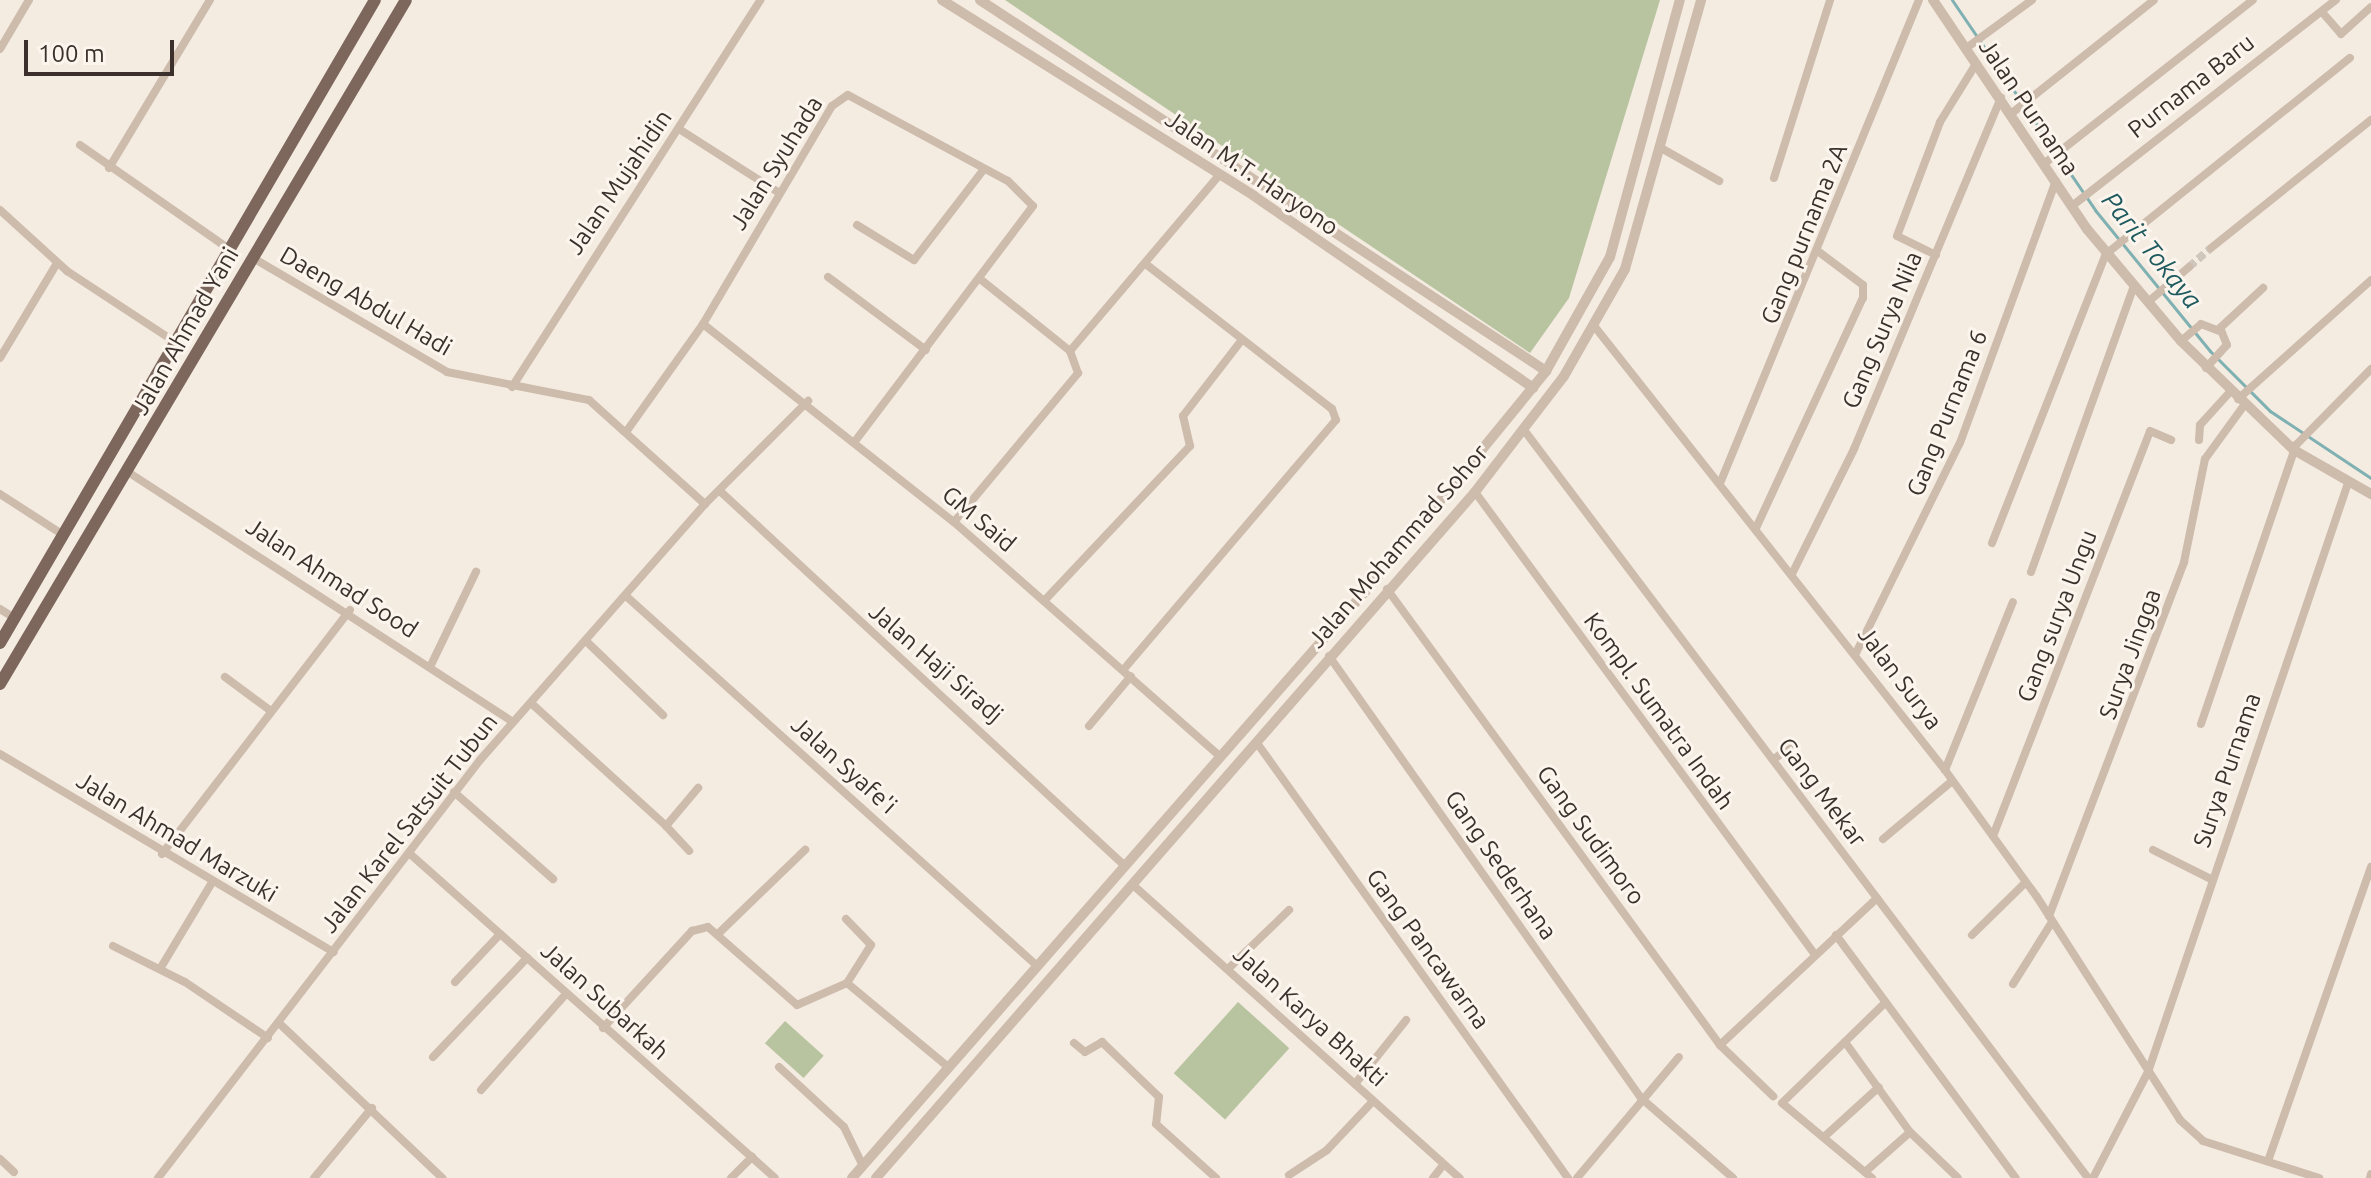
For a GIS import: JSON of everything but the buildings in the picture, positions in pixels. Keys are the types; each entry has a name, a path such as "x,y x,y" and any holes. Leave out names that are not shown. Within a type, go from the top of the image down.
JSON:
{"main road":[{"name":"Jalan Ahmad Yani","path":"0,643 17,620 179,345 375,0"},
{"name":"Jalan Ahmad Yani","path":"0,684 406,0"},
{"path":"325,88 347,102"},
{"path":"66,536 83,547"}],"street":[{"path":"0,49 29,0"},
{"path":"109,168 210,0"},
{"name":"Jalan Mujahidin","path":"512,387 629,195 679,129 760,0"},
{"name":"Jalan M.T. Haryono","path":"942,0 1219,175 1452,329 1533,388"},
{"path":"980,0 1546,371"},
{"name":"Jalan Mohammad Sohor","path":"852,1178 1035,964 1421,526 1546,371 1610,257 1680,0"},
{"name":"Jalan Mohammad Sohor","path":"876,1178 1257,743 1387,589 1475,492 1524,430 1595,327 1625,269 1662,149 1701,0"},
{"path":"1774,178 1830,0"},
{"name":"Gang purnama 2A","path":"1721,481 1819,252 1919,0"},
{"name":"Jalan Purnama","path":"1933,0 1970,45 1976,64 2001,98 2015,111 2056,181 2134,286 2150,300 2206,368 2236,400 2295,448 2348,483 2371,494"},
{"path":"1970,45 2032,0"},
{"path":"2015,111 2154,0"},
{"path":"2047,161 2253,0"},
{"name":"Purnama Baru","path":"2075,204 2336,0"},
{"path":"2322,12 2341,34 2371,7"},
{"path":"1669,45 1687,51"},
{"path":"1992,543 2108,251 2129,231 2350,58"},
{"path":"1936,255 1897,236 1940,122 1976,64"},
{"name":"Jalan Syuhada","path":"626,432 703,324 778,192 832,106 848,95 1023,192 1032,210 980,279"},
{"name":"Gang Surya Nila","path":"1792,574 1936,255 2001,98"},
{"path":"1145,127 1152,114"},
{"path":"2211,248 2371,120"},
{"path":"679,129 778,192"},
{"path":"80,145 232,251"},
{"path":"1662,149 1719,181"},
{"path":"857,225 914,260 984,169"},
{"path":"1070,351 1147,265 1219,175"},
{"name":"Gang Purnama 6","path":"1856,653 1960,443 2056,181"},
{"path":"0,210 57,263 179,345"},
{"path":"1315,239 1322,227"},
{"path":"1756,528 1863,298 1863,285 1819,252"},
{"path":"1610,257 1625,269"},
{"name":"Daeng Abdul Hadi","path":"253,258 447,372 589,400 705,504"},
{"path":"0,358 57,263"},
{"path":"1089,726 1127,672 1303,466 1336,420 1332,409 1147,265"},
{"path":"2150,300 2189,267"},
{"path":"828,277 926,350"},
{"path":"856,440 980,279 1070,351 1076,381 954,522"},
{"path":"2199,440 2200,425 2236,400 2371,280"},
{"path":"2031,572 2134,286"},
{"path":"2219,331 2263,288"},
{"path":"1452,329 1462,318"},
{"name":"GM Said","path":"703,324 808,401 954,522 1219,756"},
{"path":"2183,339 2197,326 2219,331 2227,345 2206,368"},
{"name":"Jalan Surya","path":"1595,327 1721,481 1945,770 2051,919 2190,1132 2319,1178"},
{"path":"1044,601 1190,446 1183,416 1241,341"},
{"path":"2201,724 2295,448 2312,426 2371,369"},
{"name":"Surya Jingga","path":"2013,984 2051,919 2184,562 2205,459 2236,400"},
{"name":"Jalan Karel Satsuit Tubun","path":"158,1178 280,1024 454,792 705,504 721,492 808,401"},
{"name":"Gang Mekar","path":"1524,430 2090,1178"},
{"name":"Gang surya Ungu","path":"1993,836 2150,431 2171,440"},
{"name":"Jalan Ahmad Sood","path":"128,472 350,610 513,722"},
{"name":"Surya Purnama","path":"2090,1178 2148,1072 2211,879 2348,483"},
{"name":"Jalan Haji Siradj","path":"721,492 1124,865"},
{"name":"Kompl. Sumatra Indah","path":"1475,492 1813,952"},
{"path":"0,494 66,536"},
{"path":"1421,526 1434,538"},
{"path":"430,667 476,572"},
{"name":"Gang Sudimoro","path":"1387,589 1720,1045 1773,1096"},
{"name":"Jalan Syafe'i","path":"626,596 1035,964"},
{"path":"1945,770 2013,602"},
{"path":"0,609 17,620"},
{"path":"162,854 350,610"},
{"path":"586,641 663,715"},
{"name":"Gang Sederhana","path":"1329,656 1641,1098 1733,1178"},
{"path":"225,677 271,711"},
{"path":"531,703 666,826 689,851"},
{"name":"Gang Pancawarna","path":"1257,743 1568,1178"},
{"path":"1773,760 1792,745"},
{"name":"Jalan Ahmad Marzuki","path":"0,754 211,884 334,952"},
{"path":"1883,839 1952,781"},
{"path":"666,826 698,788"},
{"path":"454,792 553,879"},
{"path":"1174,807 1191,818"},
{"path":"719,933 805,850"},
{"path":"2153,850 2211,879"},
{"name":"Jalan Subarkah","path":"409,853 775,1178"},
{"path":"2268,1161 2371,867"},
{"path":"1972,935 2025,883"},
{"path":"160,969 211,884"},
{"name":"Jalan Karya Bhakti","path":"1133,885 1460,1178"},
{"path":"1720,1045 1813,952 1877,898"},
{"path":"1228,969 1289,910"},
{"path":"603,1028 692,931 719,933 797,1005 847,983 871,945 846,919"},
{"path":"455,982 500,934"},
{"path":"1836,935 2014,1177"},
{"path":"113,946 160,969 268,1038"},
{"path":"433,1057 527,958"},
{"path":"847,983 948,1067"},
{"path":"481,1090 566,994"},
{"path":"1885,1003 1782,1103 1868,1175 1910,1132"},
{"path":"1355,1084 1406,1020"},
{"path":"280,1024 372,1108 440,1177"},
{"path":"979,1029 994,1043"},
{"path":"1074,1043 1085,1052 1102,1042 1159,1097 1156,1124 1216,1178"},
{"path":"1845,1042 1910,1132 1958,1178"},
{"path":"1577,1178 1641,1098 1679,1057"},
{"path":"779,1067 844,1127 863,1166"},
{"path":"1824,1137 1879,1087"},
{"path":"1289,1175 1327,1150 1373,1101"},
{"path":"314,1178 372,1108"},
{"path":"731,1178 752,1157"},
{"path":"0,1159 14,1172"},
{"path":"1433,1178 1443,1165"}],"green space":[{"path":"1005,0 1660,0 1569,298 1530,353"},
{"path":"1238,1002 1289,1048 1225,1120 1174,1073"},
{"path":"785,1021 824,1056 804,1078 765,1043"}],"waterway":[{"name":"Parit Tokaya","path":"1952,0 2095,210 2210,351 2270,411 2371,478"}],"tunnel":[{"path":"2189,267 2211,248"}]}
